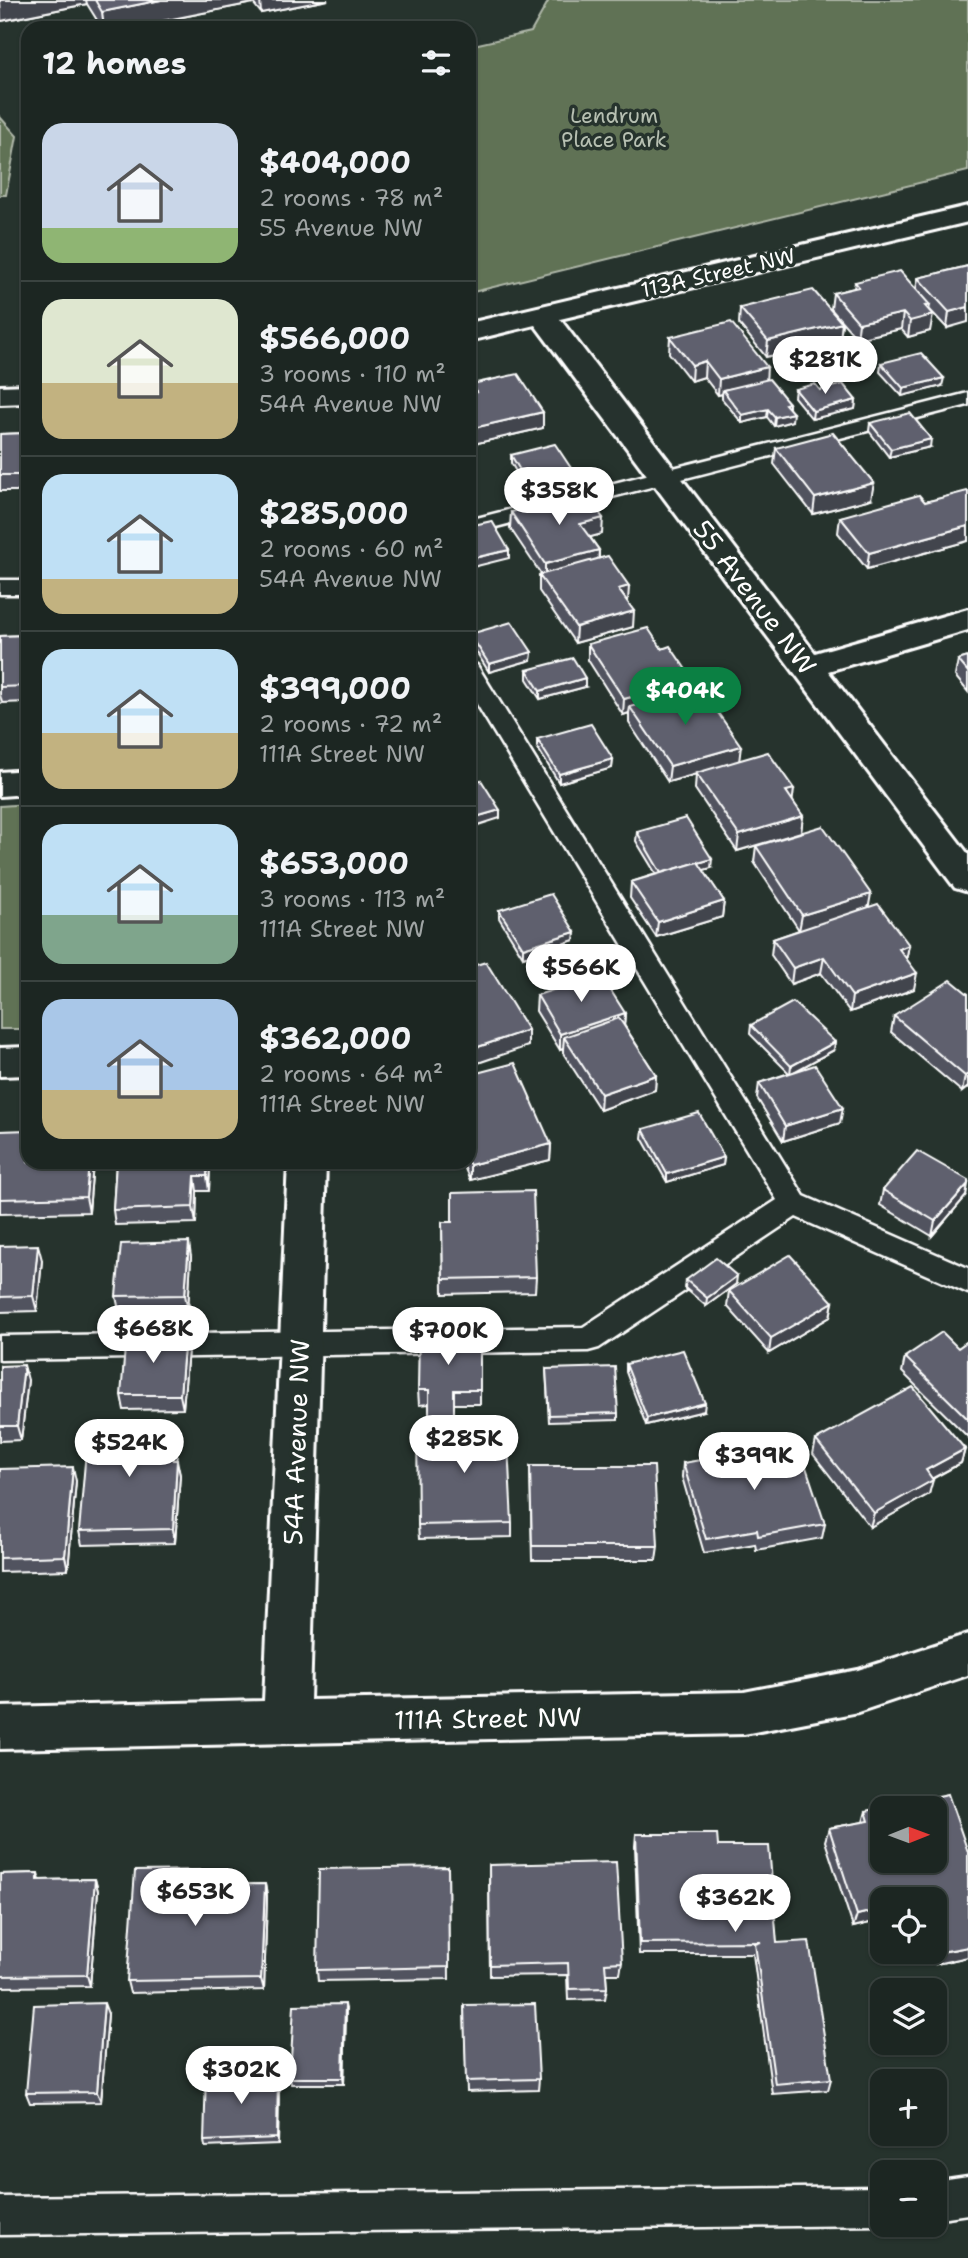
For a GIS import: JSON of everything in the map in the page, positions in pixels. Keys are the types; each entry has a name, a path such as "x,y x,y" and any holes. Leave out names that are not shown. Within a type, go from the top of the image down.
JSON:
{"street":[{"name":"113A Street NW","path":"476,330 968,214"},
{"name":"55 Avenue NW","path":"542,315 968,879"},
{"path":"0,395 21,394"},
{"path":"807,666 968,619"},
{"path":"0,785 21,783"},
{"path":"0,1062 21,1061"},
{"name":"54A Avenue NW","path":"286,1722 307,1169"},
{"name":"111A Street NW","path":"0,1728 744,1713 808,1704 872,1689 968,1654"}],"lane":[{"path":"476,525 968,399"},
{"path":"0,587 21,587"},
{"path":"476,682 794,1204 968,1281"},
{"path":"0,1348 588,1339 794,1204"},
{"path":"947,2198 968,2195"},
{"path":"0,2216 870,2206"}],"green space":[{"name":"Lendrum Place Park","path":"549,0 968,0 968,171 476,291 476,44 531,32"},
{"path":"0,117 17,136 6,195 0,195"},
{"path":"21,804 21,1029 0,1029 0,806"}],"building":[{"path":"95,0 161,0 102,12"},
{"path":"968,266 968,307 949,312 918,278"},
{"path":"900,271 930,305 925,306 933,315 910,321 903,313 859,323 833,293 859,287 855,282"},
{"path":"813,290 842,323 768,341 740,308"},
{"path":"731,322 767,367 719,379 705,361 692,365 670,337"},
{"path":"921,353 944,378 903,388 881,363"},
{"path":"518,374 543,412 476,427 476,383"},
{"path":"769,379 789,403 785,404 793,413 775,417 768,409 742,415 723,390"},
{"path":"815,384 820,390 843,384 856,400 813,411 795,389"},
{"path":"910,413 931,439 891,449 870,423"},
{"path":"21,433 21,475 0,475 0,434"},
{"path":"833,433 874,483 815,498 776,448"},
{"path":"555,444 573,471 527,482 511,455"},
{"path":"967,491 968,526 869,553 840,517 919,495 925,502"},
{"path":"585,493 603,518 580,524 599,550 545,564 511,512"},
{"path":"492,521 509,550 476,557 476,524"},
{"path":"608,556 629,586 618,589 634,611 576,627 539,575"},
{"path":"512,622 532,652 489,664 476,643 476,632"},
{"path":"648,628 662,649 670,646 693,680 624,699 588,644"},
{"path":"21,635 21,686 0,687 0,636"},
{"path":"968,657 968,672 958,660"},
{"path":"573,658 585,678 540,691 527,670"},
{"path":"700,687 741,746 670,766 630,707"},
{"path":"591,724 613,759 559,774 537,739"},
{"path":"768,752 794,789 786,791 803,816 739,835 696,773"},
{"path":"481,780 500,810 476,817 476,781"},
{"path":"686,818 712,859 661,873 637,832"},
{"path":"823,826 871,894 802,915 756,846"},
{"path":"698,862 724,901 658,922 631,882"},
{"path":"551,894 575,932 523,948 499,910"},
{"path":"878,904 909,945 899,949 917,973 852,996 824,957 793,968 773,939"},
{"path":"486,962 528,1030 476,1048 476,965"},
{"path":"601,975 625,1013 560,1034 537,995"},
{"path":"951,980 968,994 968,1074 965,1076 894,1016"},
{"path":"793,1002 835,1042 791,1066 751,1025"},
{"path":"619,1018 656,1075 601,1094 564,1037"},
{"path":"515,1063 551,1144 476,1163 476,1073"},
{"path":"815,1065 843,1108 785,1126 759,1083"},
{"path":"699,1113 724,1157 667,1174 643,1129"},
{"path":"21,1130 21,1169 88,1169 86,1197 0,1199 0,1131"},
{"path":"917,1151 968,1180 968,1184 935,1221 883,1190"},
{"path":"116,1169 207,1169 207,1176 195,1176 193,1207 113,1210"},
{"path":"533,1191 536,1277 443,1279 442,1222 452,1222 452,1193"},
{"path":"189,1242 185,1295 116,1296 121,1244"},
{"path":"38,1245 33,1296 0,1297 0,1246"},
{"path":"790,1255 833,1302 771,1338 729,1291"},
{"path":"716,1258 737,1276 707,1298 686,1280"},
{"path":"419,1331 480,1331 480,1390 454,1390 454,1415 429,1415 429,1390 418,1390"},
{"path":"942,1332 958,1348 968,1341 968,1419 905,1357"},
{"path":"185,1335 180,1395 121,1395 126,1336"},
{"path":"683,1350 705,1403 647,1418 626,1364"},
{"path":"24,1365 17,1426 0,1426 0,1366"},
{"path":"615,1367 618,1413 549,1415 546,1369"},
{"path":"913,1387 965,1449 926,1470 933,1480 874,1513 816,1440"},
{"path":"507,1425 512,1523 418,1525 417,1427"},
{"path":"175,1426 173,1460 177,1460 173,1529 79,1531 88,1428"},
{"path":"798,1443 825,1524 758,1536 757,1530 706,1539 683,1463"},
{"path":"530,1466 654,1466 658,1546 532,1546"},
{"path":"73,1467 65,1556 0,1558 0,1469"},
{"path":"948,1794 968,1852 968,1947 947,1951 947,1887 870,1887 870,1912 857,1915 829,1828 869,1821 866,1811 870,1810 870,1873 947,1873 947,1796 938,1796"},
{"path":"636,1834 717,1834 718,1846 769,1846 777,1943 809,1941 831,2079 775,2084 755,1944 761,1942 640,1943"},
{"path":"616,1862 622,1962 605,1963 607,1988 569,1989 568,1963 490,1965 489,1865"},
{"path":"448,1867 449,1967 317,1970 319,1869"},
{"path":"216,1870 216,1885 265,1884 261,1979 127,1981 135,1871"},
{"path":"38,1873 38,1880 95,1879 87,1975 0,1976 0,1874"},
{"path":"104,2003 97,2092 26,2093 34,2005"},
{"path":"345,2004 343,2078 290,2078 294,2005"},
{"path":"535,2004 539,2079 466,2081 464,2005"},
{"path":"278,2072 277,2138 204,2141 206,2074"}]}
